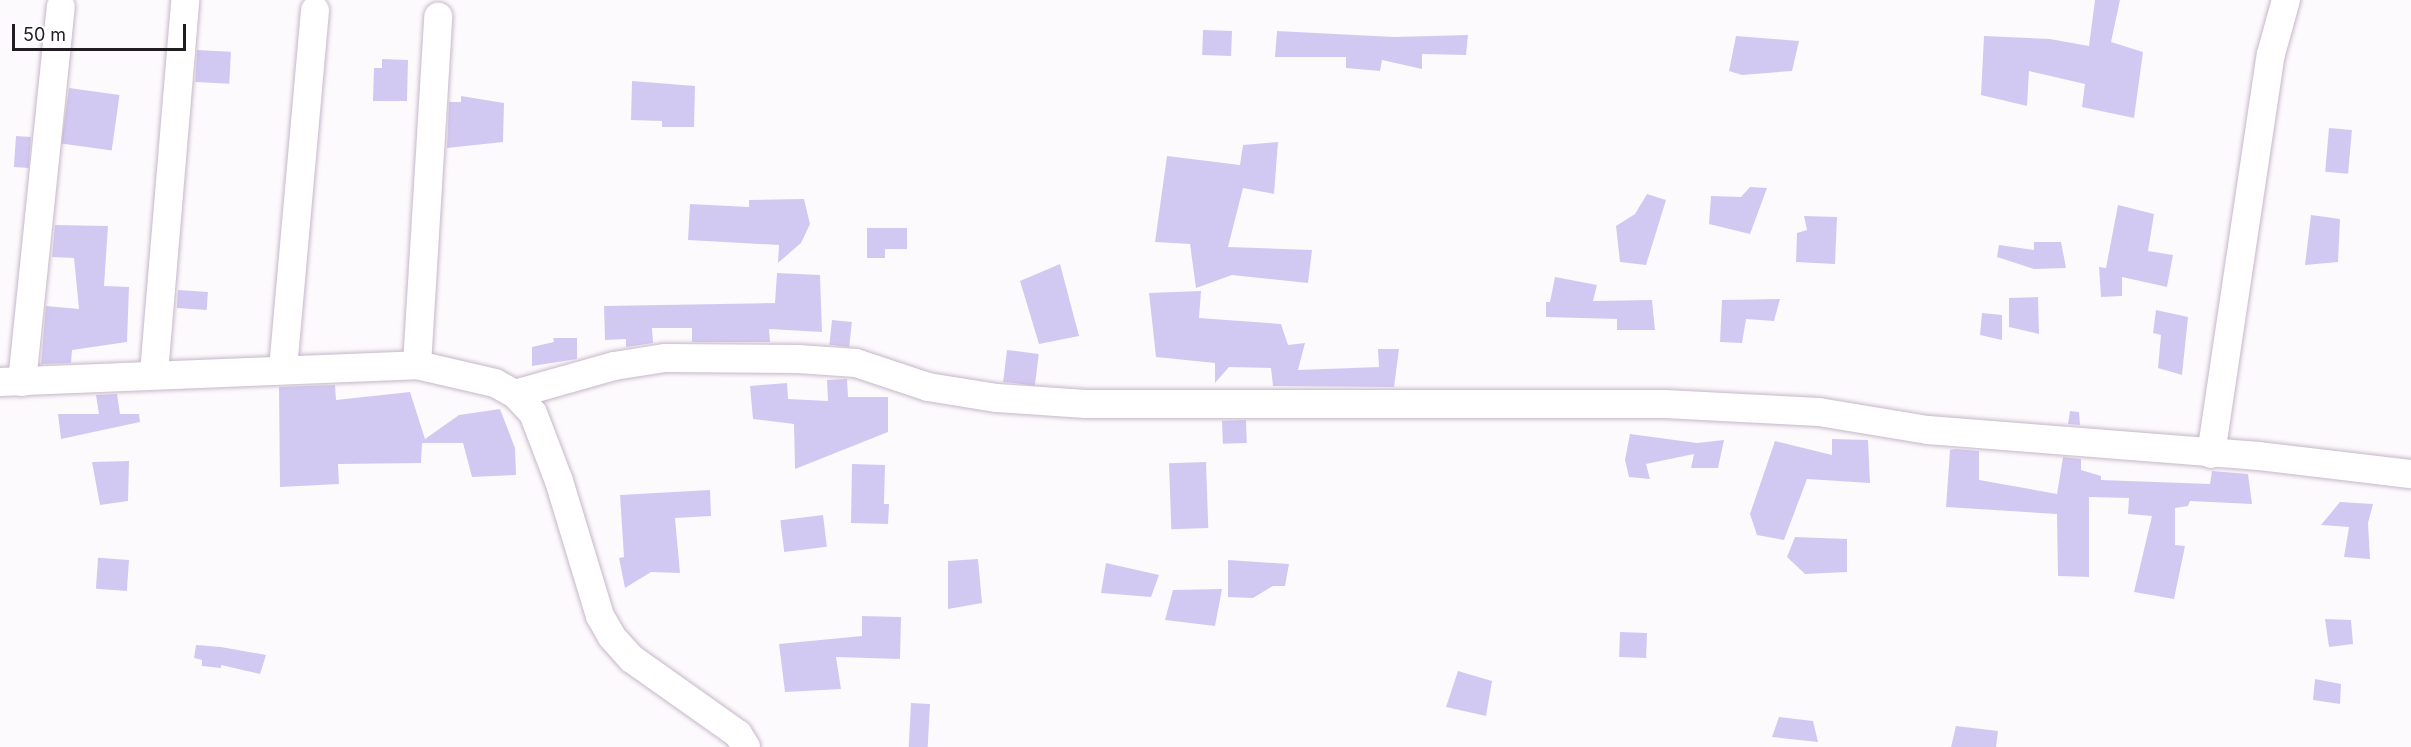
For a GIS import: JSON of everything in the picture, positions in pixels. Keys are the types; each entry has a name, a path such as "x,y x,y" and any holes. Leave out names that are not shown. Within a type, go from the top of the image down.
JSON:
{"street":[{"path":"154,374 185,0"},
{"path":"2211,454 2271,54 2286,0"},
{"path":"61,7 11,382 154,374 417,365 495,383 515,394 533,413 559,481 600,616 612,637 632,659 738,734 746,747"},
{"path":"284,369 315,10"},
{"path":"417,365 438,17"},
{"path":"515,394 614,366 665,358 798,359 856,363 928,387 1041,401 1368,406 1665,404 1819,412 1928,430 2411,474"}],"building":[{"path":"2095,0 2120,0 2111,42 2143,52 2134,118 2082,107 2085,84 2029,71 2027,106 1981,95 1984,36 2050,39 2089,46"},
{"path":"1203,30 1232,31 1231,56 1202,55"},
{"path":"1277,31 1394,37 1468,35 1466,55 1422,54 1422,69 1382,60 1380,71 1346,68 1346,57 1275,57"},
{"path":"1736,36 1799,41 1792,71 1742,75 1729,71"},
{"path":"197,50 231,52 229,84 195,82"},
{"path":"382,59 408,60 407,101 373,101 374,68 382,68"},
{"path":"632,81 695,86 694,127 662,127 662,121 631,120"},
{"path":"69,88 120,95 112,151 61,143"},
{"path":"461,96 504,103 503,142 447,148 449,102 461,102"},
{"path":"2329,128 2352,130 2348,174 2325,172"},
{"path":"16,136 31,137 29,168 14,167"},
{"path":"1278,142 1274,194 1243,188 1228,247 1312,250 1308,283 1232,275 1196,288 1190,244 1155,242 1167,156 1240,165 1243,145"},
{"path":"1750,187 1767,188 1750,234 1709,224 1711,196 1741,197"},
{"path":"1647,194 1666,200 1646,265 1620,262 1616,226 1635,214"},
{"path":"804,199 810,224 801,243 778,263 779,245 688,240 690,204 749,207 749,200"},
{"path":"2118,205 2154,214 2148,251 2173,255 2167,287 2122,277 2122,296 2101,297 2099,267 2106,268"},
{"path":"2311,215 2340,219 2338,262 2305,265"},
{"path":"1804,216 1837,217 1835,264 1796,262 1797,233 1807,230"},
{"path":"55,225 108,226 104,286 129,287 127,342 72,350 71,363 41,364 46,306 79,309 74,258 52,257"},
{"path":"867,228 907,228 907,249 885,249 885,258 867,258"},
{"path":"2034,242 2061,242 2066,268 2034,269 1997,257 1999,245 2034,250"},
{"path":"1060,264 1079,336 1039,344 1020,281"},
{"path":"777,273 820,275 822,332 769,329 770,342 692,342 692,328 652,328 653,343 626,347 626,339 605,340 604,306 775,303"},
{"path":"1555,277 1597,285 1593,301 1652,300 1655,330 1617,330 1617,319 1546,317 1546,302 1550,302"},
{"path":"178,290 208,292 207,310 177,308"},
{"path":"1201,291 1199,318 1281,324 1288,345 1305,343 1298,370 1379,367 1378,349 1399,349 1394,387 1273,386 1271,368 1229,367 1215,383 1215,363 1156,357 1149,293"},
{"path":"2038,297 2039,334 2009,327 2009,298"},
{"path":"1780,299 1774,321 1746,319 1742,343 1720,342 1722,300"},
{"path":"2156,310 2188,317 2182,375 2158,368 2161,335 2153,333"},
{"path":"1982,313 2002,315 2002,340 1980,335"},
{"path":"832,320 852,322 849,347 829,345"},
{"path":"553,338 577,338 577,359 532,366 532,347 554,342"},
{"path":"1007,350 1039,354 1035,386 1003,382"},
{"path":"847,379 848,397 888,397 888,432 795,469 794,424 753,419 750,386 787,383 788,399 828,401 827,380"},
{"path":"335,385 336,400 410,392 425,439 459,415 500,409 515,448 516,475 472,477 463,443 422,443 421,463 338,464 339,484 280,487 279,387"},
{"path":"117,394 120,414 139,414 140,422 61,439 58,414 99,414 96,395"},
{"path":"2070,411 2079,412 2080,425 2068,424"},
{"path":"1246,420 1247,443 1223,444 1222,421"},
{"path":"1630,434 1697,443 1724,440 1718,468 1691,468 1694,454 1646,464 1650,479 1629,477 1625,460"},
{"path":"1832,439 1868,440 1870,483 1807,479 1784,540 1757,535 1750,514 1775,441 1832,455"},
{"path":"1950,450 1979,451 1979,480 2057,494 2063,457 2081,459 2081,470 2101,476 2101,480 2210,484 2212,471 2248,474 2252,504 2190,501 2188,506 2175,508 2175,545 2185,546 2174,599 2134,592 2152,516 2128,514 2129,498 2089,497 2089,577 2058,576 2057,514 1946,507"},
{"path":"129,461 128,501 100,505 92,462"},
{"path":"1206,462 1208,528 1171,529 1169,463"},
{"path":"852,464 885,465 884,504 889,504 888,524 851,523"},
{"path":"710,490 711,516 675,518 680,573 651,572 625,588 619,558 624,557 620,495"},
{"path":"2340,502 2373,504 2368,523 2370,559 2344,557 2349,527 2321,525"},
{"path":"823,515 827,547 784,552 780,520"},
{"path":"1795,537 1847,539 1847,572 1805,574 1787,557"},
{"path":"98,558 129,560 127,591 96,589"},
{"path":"978,559 982,603 948,609 948,561"},
{"path":"1228,560 1289,564 1285,586 1273,586 1253,598 1228,597"},
{"path":"1106,563 1159,575 1151,597 1101,593"},
{"path":"1222,589 1215,626 1165,620 1173,590"},
{"path":"862,616 901,617 900,659 836,657 841,689 785,692 779,644 862,636"},
{"path":"2325,619 2351,620 2353,644 2329,647"},
{"path":"1620,632 1647,633 1646,658 1619,657"},
{"path":"196,645 266,655 260,674 221,665 221,668 202,666 202,660 194,658"},
{"path":"1458,671 1492,681 1486,716 1446,707"},
{"path":"2315,679 2341,684 2340,704 2313,700"},
{"path":"911,703 930,704 928,747 909,747"},
{"path":"1779,717 1813,721 1818,742 1772,737"},
{"path":"1956,726 1998,731 1996,747 1951,747"}]}
